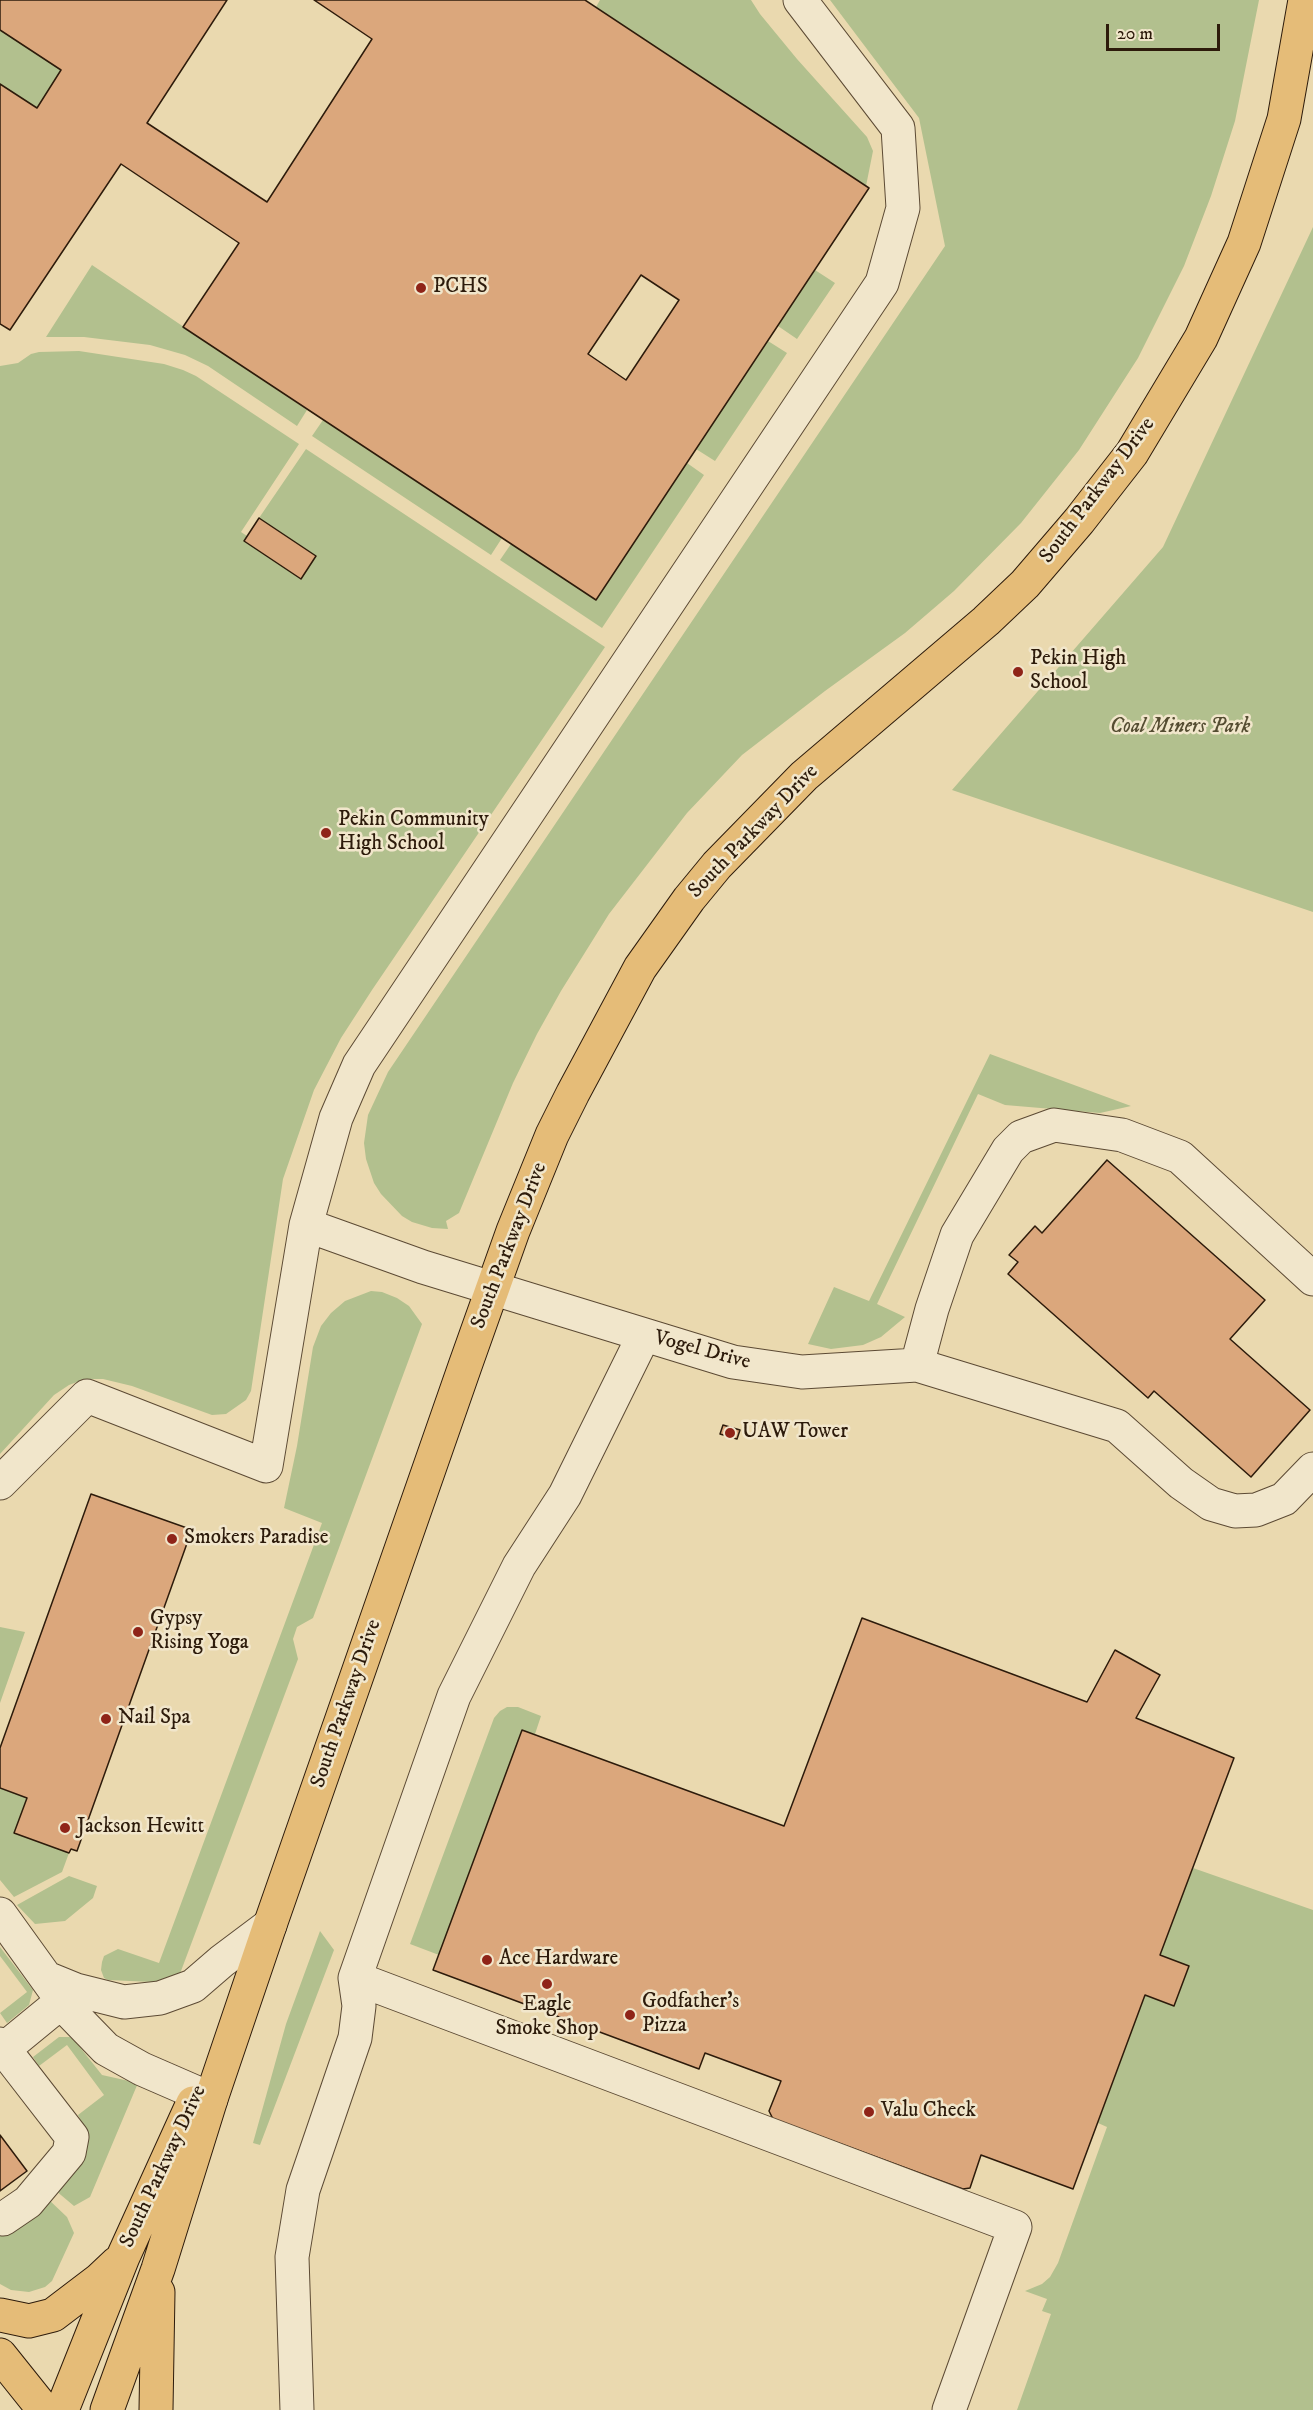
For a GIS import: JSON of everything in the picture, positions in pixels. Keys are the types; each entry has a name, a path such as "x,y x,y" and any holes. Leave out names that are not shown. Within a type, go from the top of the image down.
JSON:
{"main road":[{"name":"South Parkway Drive","path":"107,2410 158,2270 213,2063 270,1925 493,1289 530,1190 573,1093 640,968 717,864 804,777 986,621 1025,584 1053,554 1109,484 1157,413 1201,338 1244,243 1284,119 1305,0"},
{"name":"South Parkway Drive","path":"62,2410 165,2160 205,2096"},
{"path":"0,2315 29,2321 53,2315 99,2280 123,2258"},
{"path":"156,2410 158,2270"},
{"path":"0,2355 44,2410"}],"street":[{"path":"0,1483 87,1396 266,1466 306,1225 336,1118 359,1065 414,979 882,283 903,208 898,128 800,0"},
{"path":"1313,1279 1180,1157 1122,1135 1054,1125 1021,1137 1008,1150 957,1235 932,1309 917,1365 1118,1426 1181,1483 1211,1504 1235,1510 1256,1510 1284,1499 1313,1469"},
{"name":"Vogel Drive","path":"306,1225 493,1289 734,1362 802,1372 917,1365"},
{"path":"297,2410 292,2257 303,2190 355,2038 359,2006 355,1978 454,1696 519,1566 565,1495 644,1335"},
{"path":"0,1914 63,1990 72,2014 106,2049 142,2069 205,2096"},
{"path":"63,1990 124,2002 160,1998 193,1986 270,1925"},
{"path":"355,1978 1016,2226 948,2410"},
{"path":"0,2218 3,2219 27,2202 69,2153 72,2137 2,2046 63,1990"}],"green space":[{"path":"600,0 751,0 797,59 867,137 873,151 866,186 596,7"},
{"path":"830,0 1259,0 1235,121 1211,196 1184,266 1138,358 1079,450 1021,523 954,591 905,633 742,755 687,813 609,914 561,991 513,1083 459,1213 446,1221 448,1229 432,1228 412,1222 402,1216 381,1194 374,1183 366,1159 364,1143 368,1115 388,1072 945,246 919,118"},
{"path":"0,30 61,70 37,108 0,84"},
{"name":"Coal Miners Park","path":"1313,227 1313,912 952,790 1163,547"},
{"path":"92,265 307,410 297,426 208,366 185,355 150,345 84,337 46,337"},
{"path":"815,270 835,283 797,339 778,326"},
{"path":"768,341 787,353 715,461 696,449"},
{"path":"79,351 164,364 183,370 196,376 299,444 241,532 247,536 244,541 301,578 316,556 259,518 306,449 605,647 372,990 341,1038 314,1090 283,1179 251,1391 246,1400 226,1414 212,1415 132,1386 103,1379 85,1379 69,1385 54,1395 0,1454 0,366 18,363 31,354 39,352"},
{"path":"323,420 502,538 491,555 312,436"},
{"path":"687,463 704,475 602,628 500,560 511,544 596,600"},
{"path":"990,1054 1131,1106 1100,1113 1005,1105 978,1094 877,1304 905,1317 881,1337 863,1345 831,1349 808,1344 834,1287 869,1301"},
{"path":"371,1291 382,1292 397,1298 409,1306 422,1324 313,1618 297,1627 293,1639 298,1659 178,1979 152,1982 108,1980 104,1978 101,1970 102,1962 104,1956 118,1949 159,1963 322,1523 284,1508 297,1446 313,1347 321,1326 331,1313 345,1301"},
{"path":"0,1627 25,1632 0,1703"},
{"path":"507,1707 518,1707 541,1716 535,1734 522,1731 439,1955 410,1944 494,1718"},
{"path":"0,1788 27,1798 14,1833 69,1853 62,1872 14,1897 0,1880"},
{"path":"1193,1868 1313,1910 1313,2410 1017,2410 1051,2314 1042,2311 1047,2299 1025,2291 1042,2284 1050,2277 1058,2263 1107,2127 1098,2123 1145,1995 1174,2006 1160,1955"},
{"path":"69,1876 97,1886 93,1898 65,1921 35,1924 17,1905"},
{"path":"320,1931 334,1950 260,2145 253,2143 286,2024"},
{"path":"0,1947 33,1990 29,2005 7,2023 0,2013 27,1992 0,1956"},
{"path":"59,2037 70,2037 75,2041 102,2075 138,2083 90,2197 74,2206 55,2190 86,2131 78,2115 104,2095 67,2045 39,2066 33,2057"},
{"path":"47,2198 67,2217 74,2233 52,2281 45,2287 29,2292 11,2290 0,2284 0,2235 4,2235"}],"building":[{"name":"PCHS","path":"0,0 227,0 147,123 267,202 372,39 314,0 585,0 869,188 596,600 183,327 239,243 121,164 10,330 0,324 0,84 37,108 61,70 0,30","holes":["641,275 679,300 626,380 588,354"]},
{"path":"259,518 316,556 301,579 244,541"},
{"path":"1107,1160 1265,1300 1230,1339 1310,1410 1251,1477 1154,1391 1148,1398 1008,1274 1018,1262 1009,1255 1035,1226 1042,1233"},
{"path":"723,1425 740,1430 737,1439 720,1434"},
{"path":"91,1494 187,1528 185,1533 190,1535 77,1851 71,1849 69,1853 14,1833 27,1798 0,1788 0,1748"},
{"path":"862,1618 1087,1702 1115,1650 1160,1675 1136,1718 1234,1758 1160,1955 1189,1966 1174,2006 1145,1995 1073,2189 981,2155 970,2188 963,2189 773,2119 769,2111 781,2081 705,2053 699,2069 433,1970 522,1730 784,1826"},
{"path":"0,2135 27,2171 0,2191"}],"place":[{"name":"PCHS","path":"421,288"},
{"name":"Pekin High School","path":"1018,672"},
{"name":"Pekin Community High School","path":"326,833"},
{"name":"UAW Tower","path":"730,1433"},
{"name":"Smokers Paradise","path":"172,1539"},
{"name":"Gypsy Rising Yoga","path":"138,1632"},
{"name":"Nail Spa","path":"106,1719"},
{"name":"Jackson Hewitt","path":"65,1828"},
{"name":"Ace Hardware","path":"487,1960"},
{"name":"Eagle Smoke Shop","path":"547,1984"},
{"name":"Godfather's Pizza","path":"630,2015"},
{"name":"Valu Check","path":"869,2112"}]}
